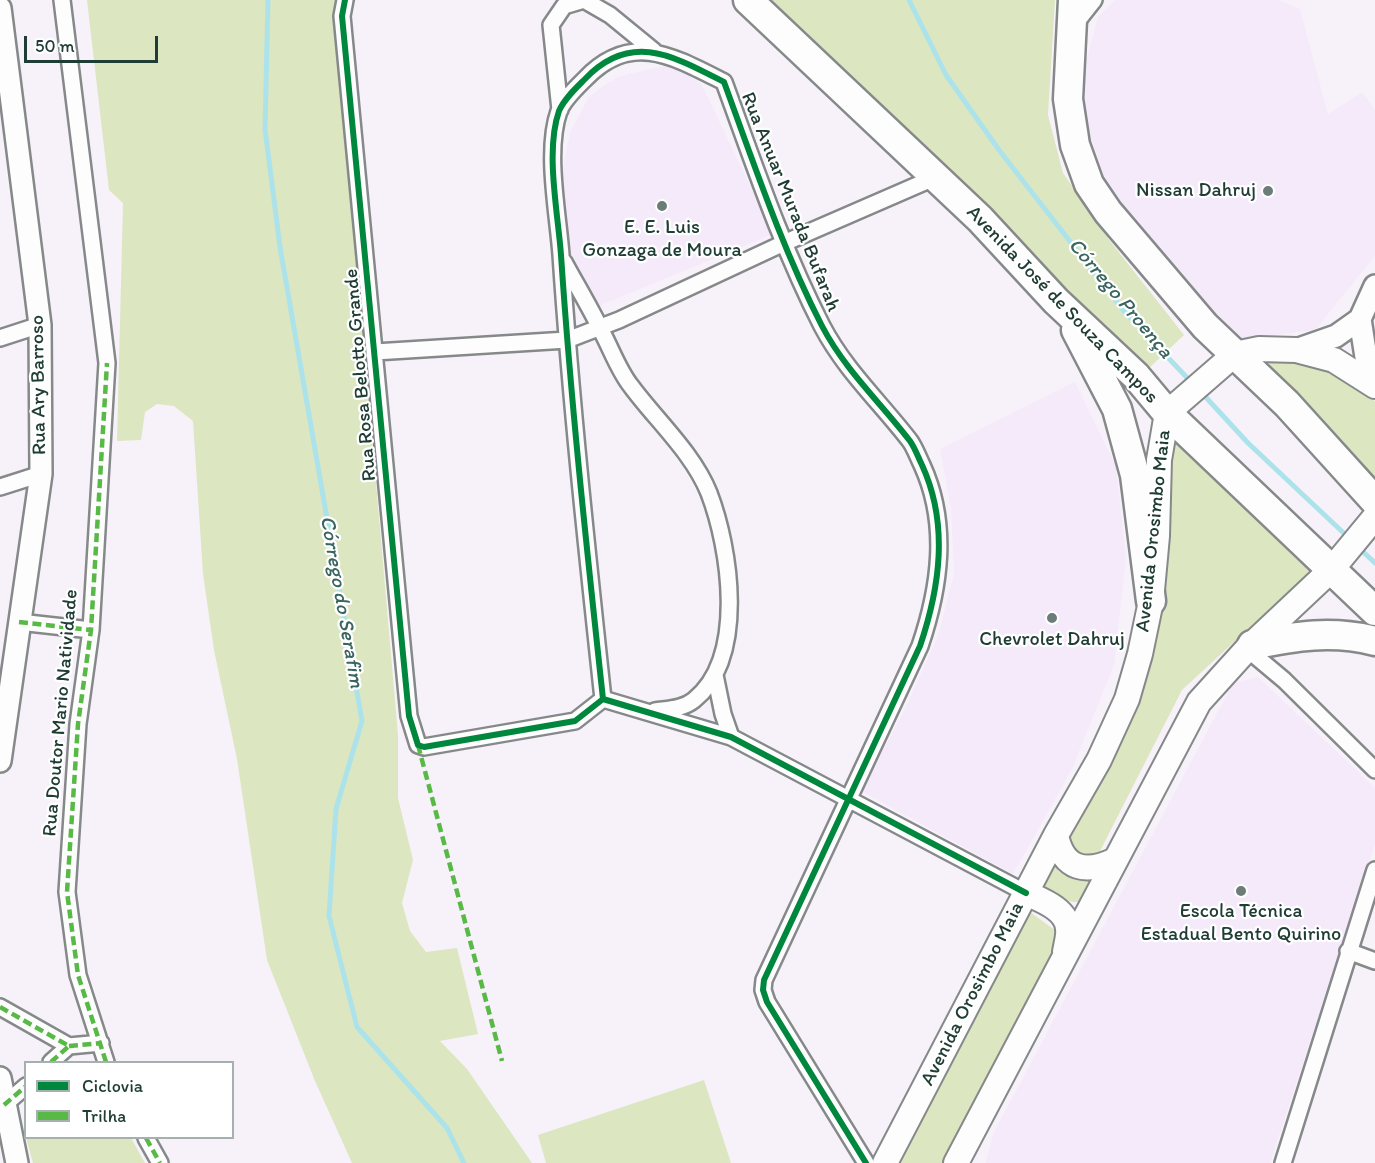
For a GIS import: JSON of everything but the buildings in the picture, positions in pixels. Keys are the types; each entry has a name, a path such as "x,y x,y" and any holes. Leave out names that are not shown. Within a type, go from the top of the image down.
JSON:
{"highway":[{"name":"Avenida José de Souza Campos","path":"748,0 980,219 1056,301 1174,407 1336,564 1375,611"},
{"path":"1073,0 1068,99 1075,145 1089,184 1108,212 1205,326 1287,404 1374,513"},
{"path":"1056,301 1071,321 1117,409 1135,475 1151,602"},
{"path":"1250,647 1315,634 1358,637 1375,641"}],"main road":[{"name":"Rua Ary Barroso","path":"0,8 2,53 40,325 40,474 19,622 8,651 0,761"},
{"path":"1296,350 1336,336 1360,319 1375,286"},
{"path":"1360,319 1366,357 1375,377"},
{"path":"1174,407 1235,354 1259,349 1296,350 1334,360 1375,386"},
{"name":"Avenida Orosimbo Maia","path":"885,1163 1056,835 1099,760 1127,699 1140,654 1151,602 1156,558 1159,460 1174,407"},
{"path":"956,1163 1199,702 1250,647 1336,564 1374,513"},
{"path":"1056,835 1062,852 1078,867 1089,869 1115,860"},
{"path":"1026,893 1054,907 1062,915 1068,927 1064,958"},
{"path":"0,1078 13,1162"},
{"path":"968,1163 969,1139"}],"street":[{"name":"Rua Doutor Mario Natividade","path":"62,0 107,363 91,630 78,724 67,892 78,975 106,1061"},
{"name":"Rua Rosa Belotto Grande","path":"345,0 342,16 408,705 418,746 424,747 575,721 603,699"},
{"path":"560,110 551,25 564,6 584,0 610,15 654,51"},
{"path":"1070,32 1094,0"},
{"name":"Rua Anuar Murada Bufarah","path":"603,699 567,340 553,145 560,110 597,66 625,52 654,51 687,63 724,82 784,243 837,352 857,380 912,443 935,501 940,547 933,609 920,646 769,967 763,990 767,1002 866,1163"},
{"path":"375,352 567,340 936,177"},
{"name":"Rua Anuar Murada Bufarah","path":"561,256 629,384 674,440 708,492 723,547 731,606 726,638 715,675"},
{"path":"0,338 40,325"},
{"path":"0,487 40,474"},
{"path":"19,622 91,630"},
{"path":"1250,647 1375,770"},
{"path":"715,675 723,714 731,737"},
{"path":"648,711 676,708 694,700 715,675"},
{"path":"603,699 731,737 1026,893"},
{"path":"1283,1163 1375,870"},
{"path":"1348,951 1375,960"},
{"path":"0,1007 69,1046 101,1043"},
{"path":"52,1061 69,1046"},
{"path":"4,1105 24,1088"},
{"path":"147,1139 160,1163"}],"shaded area":[{"path":"1115,0 1279,0 1300,9 1328,114 1362,92 1375,110 1375,256 1315,330 1241,339 1168,269 1095,170 1080,84 1098,17"},
{"name":"E. E. Luis Gonzaga de Moura","path":"664,66 684,67 702,85 773,234 594,308 568,251 561,178 570,132 589,97 603,86 620,76"},
{"path":"1075,382 1116,466 1126,558 1114,665 1072,769 1013,874 861,791 905,709 938,636 954,574 951,508 940,449"},
{"name":"Escola Técnica Estadual Bento Quirino","path":"1258,677 1375,788 1375,845 1270,1163 986,1163 993,1134 1233,683"}],"green space":[{"path":"87,0 356,0 336,23 398,735 398,798 413,860 402,903 410,931 426,952 457,948 478,1034 440,1041 467,1069 532,1163 352,1163 315,1081 267,960 237,759 214,650 203,574 193,421 174,406 157,404 145,412 141,440 117,441 123,203 109,190"},
{"path":"749,0 1055,0 1048,115 1063,173 1110,241 1184,335 1148,369"},
{"path":"1291,357 1350,380 1360,386 1375,402 1375,490 1256,362"},
{"path":"1174,433 1311,571 1182,690 1098,855 1084,860 1067,845 1069,830 1126,721"},
{"path":"1051,859 1059,872 1080,881 1095,876 1079,902 1056,898 1039,882"},
{"path":"1026,909 1056,931 1056,954 947,1163 894,1163"},
{"path":"704,1080 731,1163 546,1163 538,1135"},
{"path":"26,1139 132,1139 145,1163 33,1163"}],"waterway":[{"name":"Córrego do Serafim","path":"268,0 265,129 280,247 362,721 336,809 329,916 357,1027 447,1128 464,1163"},
{"name":"Córrego Proença","path":"909,0 946,75 999,150 1124,311 1192,383"},
{"name":"Córrego Proença","path":"1201,392 1248,443 1350,539"},
{"name":"Córrego Proença","path":"1359,548 1375,563"}],"marked path":[{"path":"106,1061 78,975 67,892 78,724 91,630 107,363"},
{"path":"19,622 91,630"},
{"path":"418,745 502,1061"},
{"path":"0,1007 69,1046 52,1061"},
{"path":"69,1046 101,1043"},
{"path":"4,1105 24,1088"},
{"path":"147,1139 160,1163"}],"cycle path":[{"path":"345,0 342,16 409,716 418,745 424,747 575,721 603,699 731,737 1026,893"},
{"path":"603,699 574,422 554,182 553,144 559,111 567,98 585,79 602,64 619,56 636,52 653,53 670,57 724,82 781,236 822,326 841,357 912,444 922,465 936,510 939,533 937,578 920,646 764,980 763,990 767,1002 866,1163"}],"place":[{"name":"Nissan Dahruj","path":"1268,191"},
{"name":"E. E. Luis Gonzaga de Moura","path":"662,206"},
{"name":"Chevrolet Dahruj","path":"1052,618"},
{"name":"Escola Técnica Estadual Bento Quirino","path":"1241,891"}]}
